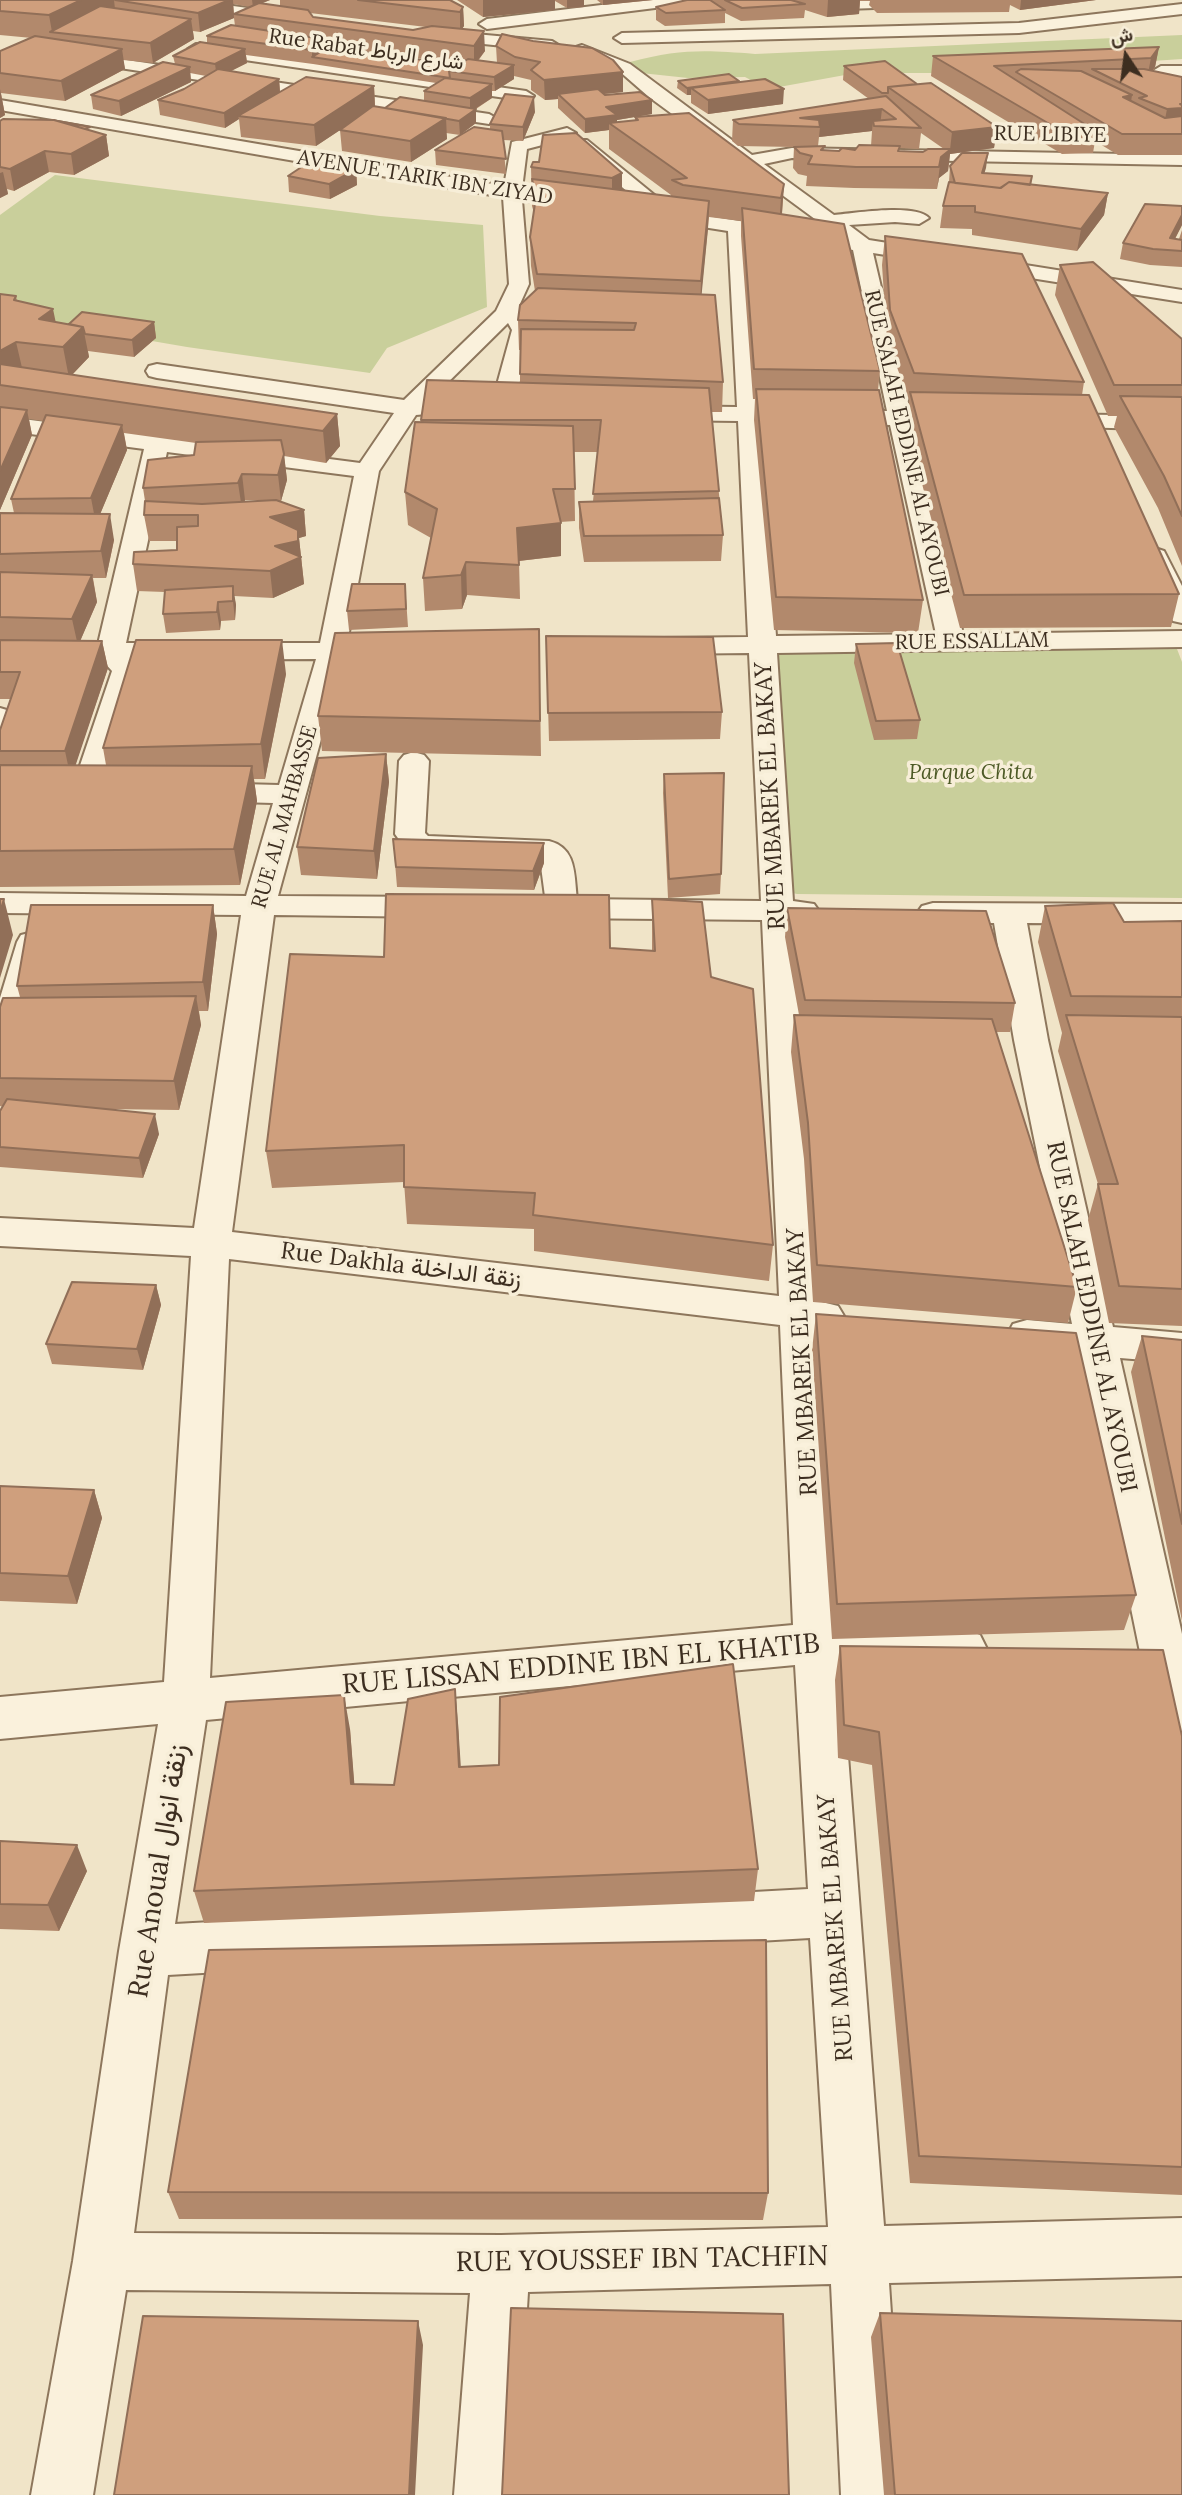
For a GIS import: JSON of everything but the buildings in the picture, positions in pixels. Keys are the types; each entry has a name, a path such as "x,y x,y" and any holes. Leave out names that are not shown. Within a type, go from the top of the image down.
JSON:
{"street":[{"path":"158,0 303,20"},
{"path":"136,82 161,70 198,41 229,34 290,0"},
{"path":"593,0 607,9"},
{"path":"846,4 961,0"},
{"path":"1161,0 1181,9"},
{"path":"495,38 473,21 686,3"},
{"path":"582,50 610,35 686,3"},
{"path":"549,41 563,28 610,35 762,35 1019,29 1181,9"},
{"path":"818,16 867,33"},
{"path":"740,22 762,35"},
{"path":"420,33 549,41 582,50 624,67 654,93 861,243"},
{"path":"610,35 624,67"},
{"name":"Rue Rabat شارع الرباط","path":"174,46 198,41 450,85 539,107"},
{"path":"59,55 489,119 539,107 668,216"},
{"path":"1145,83 1161,71 1182,71"},
{"path":"191,91 213,79"},
{"path":"1119,102 1097,86 1145,83 1170,89"},
{"path":"377,122 450,85"},
{"path":"284,107 307,92"},
{"path":"629,96 654,93"},
{"path":"69,117 94,104"},
{"name":"AVENUE TARIK IBN ZIYAD","path":"0,105 315,161 551,199"},
{"path":"11,125 40,112"},
{"path":"126,127 147,115"},
{"path":"475,138 489,119"},
{"path":"225,144 249,128"},
{"path":"496,142 518,146 567,133"},
{"path":"1005,142 1028,157"},
{"path":"1094,144 1117,159"},
{"path":"315,161 335,146"},
{"path":"509,306 519,284 512,193 518,146"},
{"name":"RUE LIBIYE","path":"750,161 792,153 1182,160"},
{"path":"408,176 430,163"},
{"path":"629,210 738,229 861,243 1179,298"},
{"path":"831,221 895,216 919,218"},
{"name":"RUE MBAREK EL BAKAY","path":"738,229 777,911 798,1037 800,1314 817,1643 860,2256 872,2495"},
{"name":"RUE SALAH EDDINE AL AYOUBI","path":"861,243 951,642"},
{"path":"1028,272 1040,297"},
{"path":"1119,286 1146,310"},
{"path":"509,306 535,307"},
{"path":"501,410 514,354 523,330 509,306"},
{"name":"RUE AL MAHBASSE","path":"211,1243 259,905 332,651 367,471 410,408 505,314 509,306"},
{"path":"514,354 542,354"},
{"path":"157,371 410,408 449,409"},
{"path":"1084,397 1106,446"},
{"path":"475,409 529,410"},
{"path":"639,413 984,420"},
{"path":"1026,421 1182,423"},
{"path":"0,423 367,471"},
{"path":"41,452 52,430"},
{"path":"110,652 158,444"},
{"path":"1144,530 1182,615"},
{"path":"111,531 138,531"},
{"path":"97,585 125,584"},
{"name":"RUE ESSALLAM","path":"637,646 1182,639"},
{"path":"0,652 387,650"},
{"path":"88,790 126,670 110,652"},
{"path":"0,717 0,724"},
{"path":"414,761 410,834 419,845 550,850 557,859 549,908 832,911"},
{"path":"169,792 292,794"},
{"path":"0,903 466,907"},
{"path":"0,1056 45,903"},
{"path":"900,913 1182,914"},
{"name":"RUE SALAH EDDINE AL AYOUBI","path":"1009,914 1031,1040 1096,1341 1143,1656 1182,1717"},
{"name":"Rue Dakhla زنقة الداخلة","path":"0,1232 211,1243 864,1320"},
{"name":"Rue Anoual زنقة انوال","path":"62,2495 102,2260 145,1951 186,1699 211,1243"},
{"path":"985,1331 1182,1348"},
{"name":"RUE LISSAN EDDINE IBN EL KHATIB","path":"0,1718 817,1643 1012,1651"},
{"path":"145,1951 834,1912"},
{"name":"RUE YOUSSEF IBN TACHFIN","path":"102,2260 500,2264 1182,2247"},
{"path":"485,2495 500,2264"}],"green space":[{"path":"1182,35 1182,59 972,73 856,73 768,89 745,77 688,78 641,73 630,62 692,52 755,54"},
{"path":"55,175 380,216 483,225 487,307 387,348 370,373 187,347 0,315 0,215"},
{"name":"Parque Chita","path":"1177,649 1182,662 1182,898 797,894 778,890 759,653"}]}
